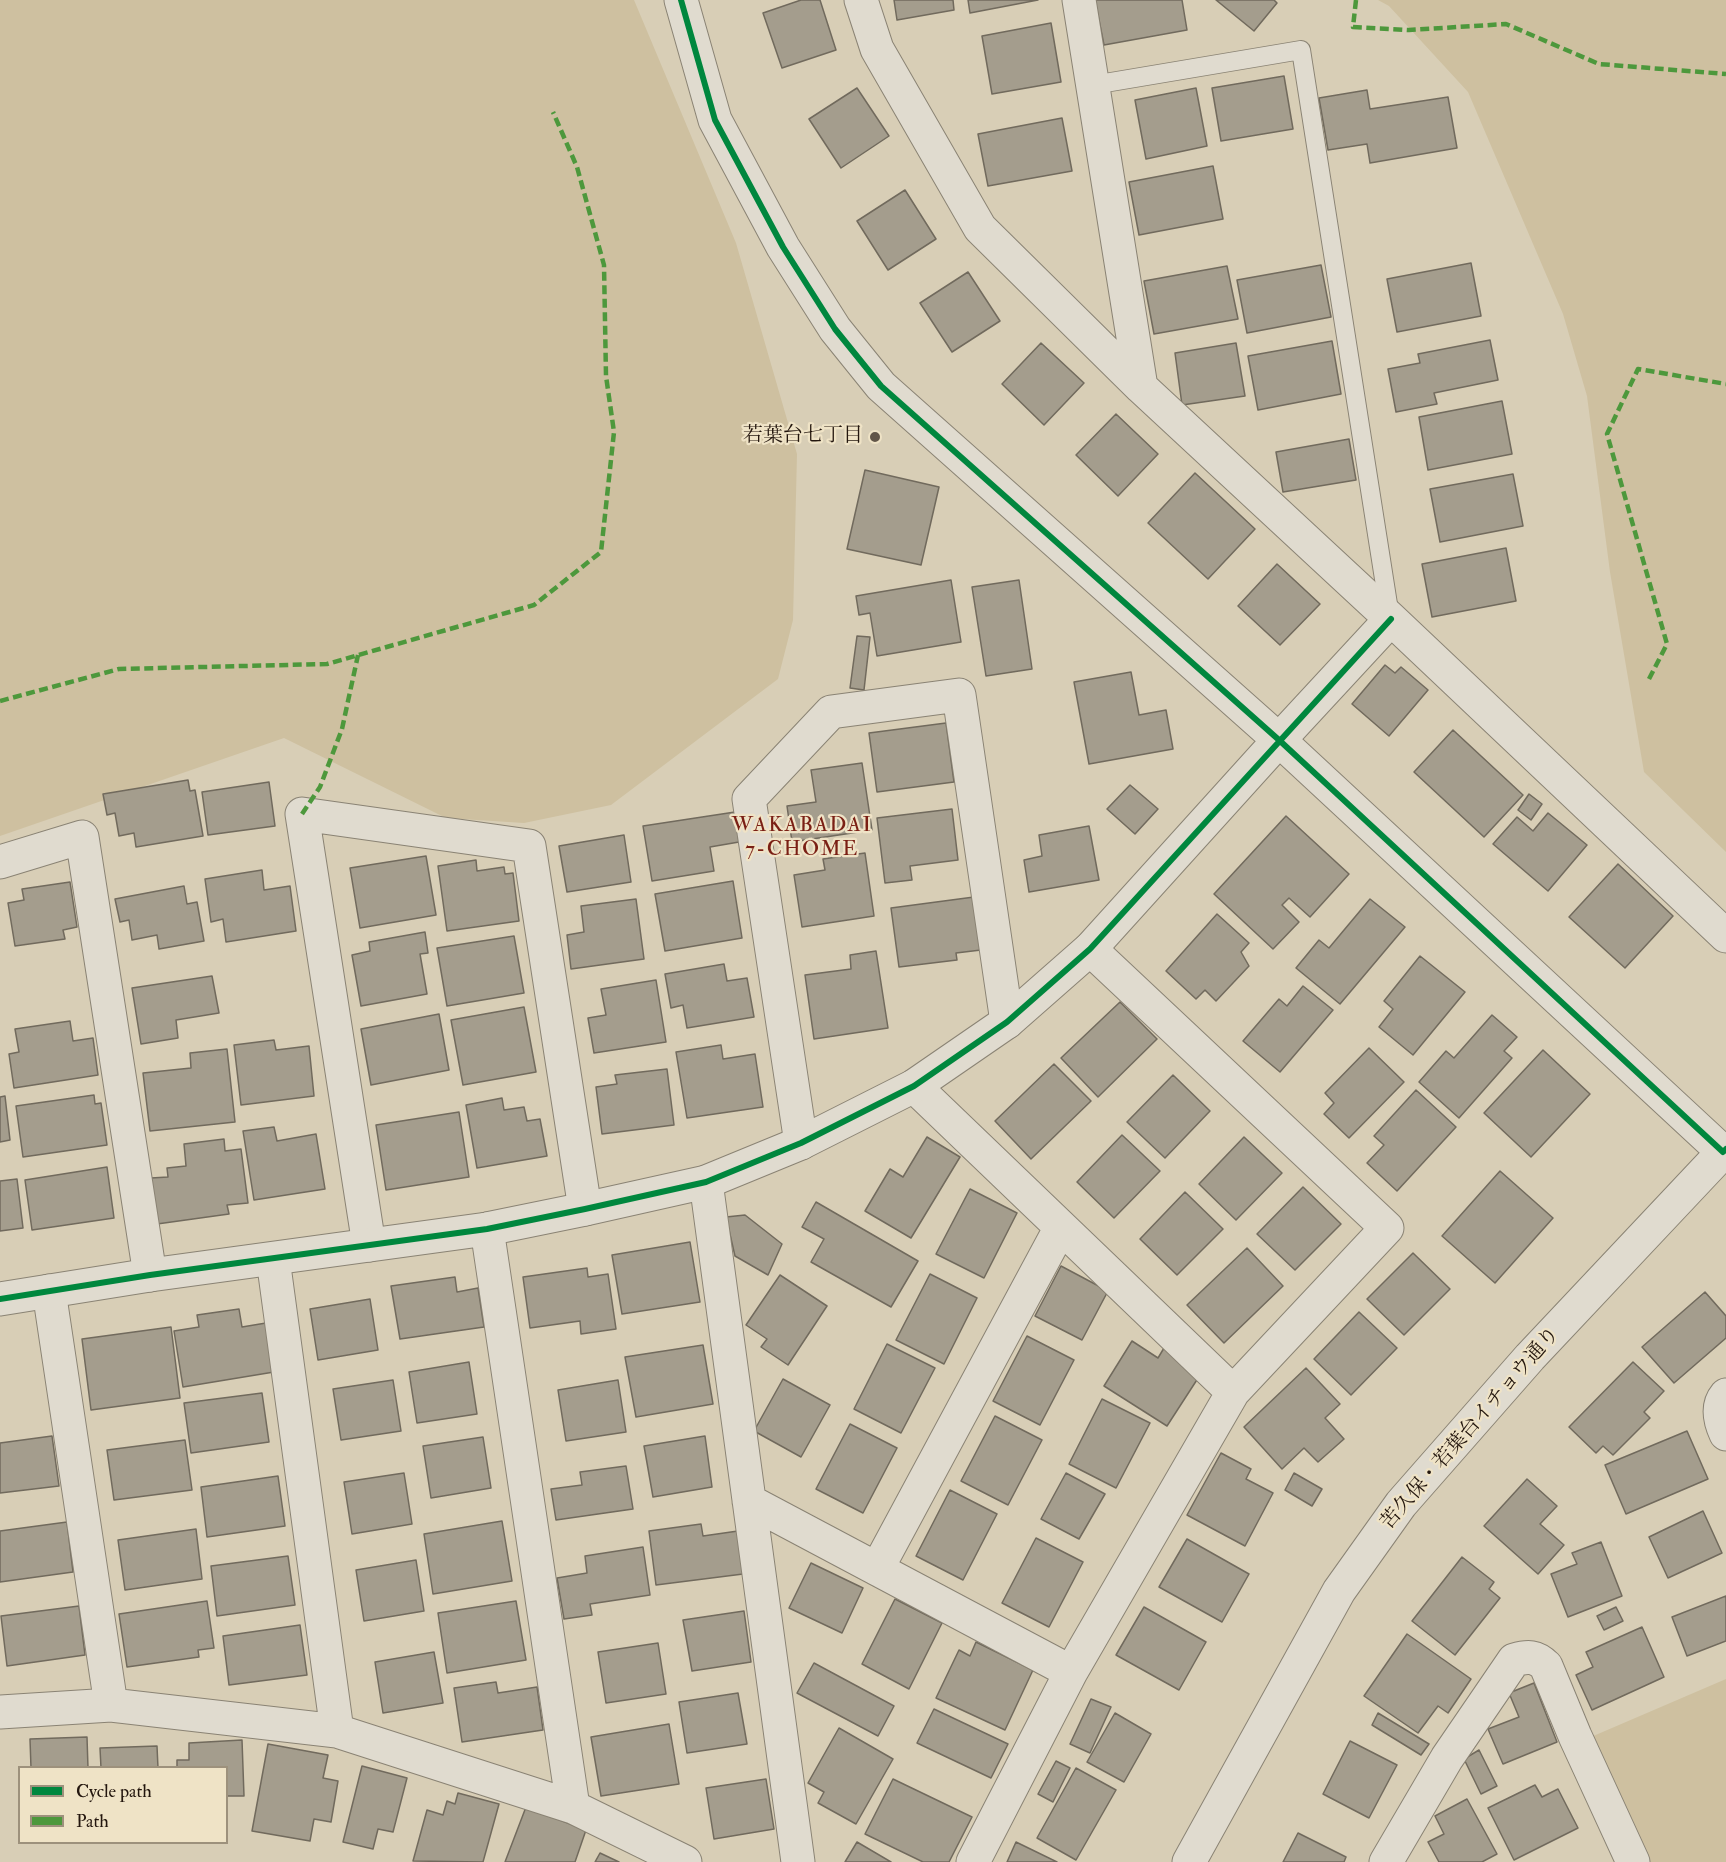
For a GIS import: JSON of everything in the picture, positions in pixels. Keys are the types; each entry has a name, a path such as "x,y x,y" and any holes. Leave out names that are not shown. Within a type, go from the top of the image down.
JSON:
{"street":[{"path":"681,0 715,120 783,247 835,329 881,386 1279,740 1724,1150"},
{"path":"861,0 877,49 980,228 1141,387 1726,936"},
{"path":"1079,0 1141,387"},
{"path":"0,1299 150,1275 487,1229 706,1182 801,1143 914,1086 1007,1022 1090,949 1390,619"},
{"path":"801,1143 749,799 831,712 959,696 1007,1022"},
{"path":"369,1245 302,814 529,846 585,1209"},
{"path":"0,862 82,837 150,1275"},
{"path":"973,1862 1071,1672 1233,1392 1387,1228 1090,949"},
{"path":"914,1086 1233,1392"},
{"name":"苦久保・若葉台イチョウ通り","path":"1189,1862 1339,1591 1401,1504 1530,1358 1724,1150"},
{"path":"706,1182 798,1862"},
{"path":"877,1569 1061,1227"},
{"path":"487,1229 573,1807"},
{"path":"273,1259 337,1731"},
{"path":"49,1291 111,1705"},
{"path":"1726,1395 1721,1400 1720,1409 1720,1421 1726,1434"},
{"path":"749,1501 1071,1672"},
{"path":"1386,1862 1447,1758 1514,1660 1526,1656 1539,1659 1546,1666 1575,1736 1633,1862"},
{"path":"0,1712 111,1705 337,1731 573,1807 685,1862"}],"lane":[{"path":"1093,85 1301,50 1390,619"}],"shaded area":[{"path":"0,0 634,0 736,243 797,454 793,620 778,679 611,805 524,823 446,818 284,738 0,836"},
{"path":"1378,0 1726,0 1726,852 1644,772 1610,572 1587,396 1563,314 1468,92 1389,6"},
{"path":"1726,1679 1726,1862 1649,1862 1591,1737"}],"building":[{"path":"801,0 820,0 836,50 782,68 763,13"},
{"path":"894,0 953,0 954,10 897,20"},
{"path":"968,0 1038,0 970,13"},
{"path":"1095,0 1182,0 1187,30 1104,45"},
{"path":"1216,0 1274,0 1277,3 1254,31"},
{"path":"1051,23 1061,82 992,94 982,36"},
{"path":"1284,76 1293,129 1221,141 1212,88"},
{"path":"857,88 889,136 841,168 809,119"},
{"path":"1196,88 1207,146 1146,159 1135,100"},
{"path":"1367,90 1370,109 1448,97 1457,148 1370,163 1367,144 1328,150 1319,98"},
{"path":"1062,118 1072,171 988,186 978,134"},
{"path":"1213,166 1223,219 1139,235 1129,182"},
{"path":"905,190 936,239 888,270 857,221"},
{"path":"1471,263 1481,316 1397,332 1387,279"},
{"path":"1321,265 1331,317 1247,333 1237,280"},
{"path":"1227,266 1238,319 1154,334 1144,281"},
{"path":"968,272 1000,321 952,352 920,303"},
{"path":"1490,340 1498,380 1434,393 1437,404 1396,412 1388,369 1420,363 1418,354"},
{"path":"1332,341 1341,394 1258,410 1248,356"},
{"path":"1041,343 1084,383 1044,425 1002,384"},
{"path":"1236,343 1245,396 1182,405 1175,353"},
{"path":"1502,401 1512,454 1428,470 1419,417"},
{"path":"1116,414 1158,454 1118,496 1076,455"},
{"path":"1349,439 1356,480 1283,492 1276,452"},
{"path":"865,470 939,487 921,565 847,549"},
{"path":"1195,473 1255,529 1208,579 1148,523"},
{"path":"1513,474 1523,526 1440,542 1430,489"},
{"path":"1506,548 1516,601 1432,617 1422,564"},
{"path":"1277,564 1320,604 1280,645 1238,606"},
{"path":"951,580 961,642 877,656 870,613 859,615 856,596"},
{"path":"1019,580 1032,669 986,676 972,587"},
{"path":"857,636 870,637 864,690 850,688"},
{"path":"1385,665 1395,673 1401,667 1428,690 1389,736 1352,704"},
{"path":"1131,672 1139,715 1166,710 1173,749 1089,764 1074,682"},
{"path":"946,723 954,782 877,792 869,733"},
{"path":"1453,730 1523,795 1484,837 1414,772"},
{"path":"862,763 872,830 792,842 787,806 816,802 811,770"},
{"path":"188,780 190,791 195,790 203,836 136,847 134,833 119,836 115,813 107,815 103,794"},
{"path":"269,782 275,826 208,835 202,792"},
{"path":"1130,785 1158,809 1135,834 1107,809"},
{"path":"1529,794 1542,804 1531,820 1518,810"},
{"path":"952,809 958,860 910,866 912,880 885,883 877,818"},
{"path":"735,812 739,842 710,847 714,871 652,881 643,826"},
{"path":"1548,813 1587,845 1548,891 1493,844 1517,817 1533,831"},
{"path":"1286,816 1349,874 1310,917 1289,898 1282,905 1299,922 1273,949 1214,894"},
{"path":"1089,826 1099,880 1029,892 1024,860 1042,856 1039,835"},
{"path":"624,835 631,882 567,892 559,846"},
{"path":"865,853 874,916 802,927 794,875 825,870 823,859"},
{"path":"426,856 436,915 360,928 350,868"},
{"path":"476,860 477,871 504,867 505,874 513,873 519,921 447,931 438,866"},
{"path":"1618,864 1673,916 1625,968 1569,917"},
{"path":"262,870 264,890 290,886 296,931 226,942 223,919 211,922 205,879"},
{"path":"733,881 742,938 665,951 655,894"},
{"path":"70,882 77,927 63,930 65,939 15,946 8,903 24,900 22,889"},
{"path":"184,886 187,904 197,902 204,941 159,949 157,935 132,940 129,920 120,922 115,899"},
{"path":"974,897 981,950 956,953 957,960 899,967 891,908"},
{"path":"636,899 644,959 571,969 567,935 584,932 581,906"},
{"path":"1370,899 1405,927 1340,1004 1296,968 1319,940 1329,948"},
{"path":"1217,914 1249,943 1241,952 1249,966 1216,1001 1205,990 1196,999 1166,971"},
{"path":"425,932 428,953 420,954 427,994 361,1006 352,955 370,951 369,942"},
{"path":"514,936 524,993 447,1006 437,948"},
{"path":"876,951 888,1028 814,1039 805,975 851,969 850,955"},
{"path":"1420,956 1465,992 1413,1055 1379,1027 1393,1009 1384,1001"},
{"path":"724,964 727,981 747,978 754,1017 687,1028 683,1005 671,1008 665,974"},
{"path":"212,976 219,1013 176,1020 178,1038 141,1044 132,988"},
{"path":"656,980 666,1042 594,1053 588,1018 606,1015 601,989"},
{"path":"1303,986 1333,1010 1280,1072 1243,1041 1279,999 1287,1006"},
{"path":"1120,1002 1157,1039 1098,1097 1061,1058"},
{"path":"524,1007 536,1072 463,1085 451,1020"},
{"path":"439,1014 449,1070 371,1085 361,1029"},
{"path":"1492,1015 1517,1037 1504,1051 1512,1058 1459,1118 1419,1082 1446,1051 1454,1058"},
{"path":"70,1021 73,1041 93,1038 98,1075 14,1088 9,1054 19,1052 15,1029"},
{"path":"274,1040 276,1050 309,1046 314,1096 241,1105 234,1045"},
{"path":"721,1045 723,1059 755,1054 763,1107 687,1118 676,1052"},
{"path":"1369,1048 1404,1082 1349,1138 1324,1114 1334,1103 1325,1093"},
{"path":"227,1049 235,1122 150,1131 143,1073 191,1068 190,1053"},
{"path":"1543,1050 1590,1094 1531,1157 1484,1113"},
{"path":"1054,1064 1091,1101 1031,1159 995,1121"},
{"path":"667,1069 674,1125 602,1134 596,1087 617,1084 615,1075"},
{"path":"1173,1075 1210,1111 1165,1158 1127,1122"},
{"path":"1416,1090 1456,1127 1397,1191 1367,1163 1384,1145 1374,1136"},
{"path":"94,1095 95,1104 101,1103 107,1145 23,1157 16,1106"},
{"path":"5,1096 10,1140 0,1142 0,1097"},
{"path":"502,1098 504,1110 524,1107 527,1121 540,1119 547,1156 477,1168 466,1105"},
{"path":"459,1112 469,1177 386,1190 376,1125"},
{"path":"274,1127 277,1141 316,1134 325,1189 254,1200 243,1131"},
{"path":"1122,1135 1160,1171 1114,1218 1077,1182"},
{"path":"927,1137 960,1157 911,1238 865,1211 890,1169 903,1177"},
{"path":"1244,1137 1282,1173 1236,1220 1199,1184"},
{"path":"224,1139 225,1151 241,1149 248,1203 227,1205 229,1214 157,1224 151,1178 168,1177 167,1168 186,1166 184,1144"},
{"path":"107,1167 114,1218 32,1230 25,1180"},
{"path":"1500,1171 1553,1218 1495,1283 1442,1236"},
{"path":"17,1179 23,1228 0,1231 0,1181"},
{"path":"1303,1187 1341,1224 1295,1270 1257,1234"},
{"path":"970,1189 1017,1213 984,1278 936,1254"},
{"path":"1185,1192 1223,1229 1177,1275 1140,1239"},
{"path":"816,1202 918,1261 891,1307 811,1262 824,1239 802,1227"},
{"path":"745,1215 782,1244 768,1275 735,1256 726,1217"},
{"path":"690,1242 700,1302 622,1314 612,1255"},
{"path":"1247,1248 1283,1286 1224,1343 1187,1305"},
{"path":"1413,1253 1450,1289 1404,1335 1367,1299"},
{"path":"1061,1266 1108,1291 1082,1340 1035,1316"},
{"path":"587,1268 588,1277 608,1274 616,1329 581,1334 580,1321 530,1328 523,1277"},
{"path":"930,1274 977,1298 944,1364 896,1340"},
{"path":"780,1275 827,1306 788,1365 761,1347 767,1339 746,1325"},
{"path":"455,1277 457,1292 478,1288 484,1327 400,1339 391,1286"},
{"path":"1705,1292 1726,1316 1726,1338 1674,1383 1642,1347"},
{"path":"370,1299 378,1350 318,1360 310,1309"},
{"path":"239,1309 242,1327 266,1323 274,1372 183,1387 174,1331 199,1327 197,1315"},
{"path":"1359,1312 1397,1348 1351,1395 1314,1359"},
{"path":"171,1327 180,1398 91,1410 82,1339"},
{"path":"1027,1336 1074,1360 1040,1425 993,1401"},
{"path":"1132,1341 1158,1358 1164,1348 1202,1372 1167,1426 1104,1386"},
{"path":"887,1344 935,1368 901,1433 854,1409"},
{"path":"703,1345 713,1404 636,1417 625,1357"},
{"path":"469,1362 477,1414 417,1423 409,1372"},
{"path":"1633,1362 1664,1391 1644,1412 1650,1418 1613,1455 1603,1446 1596,1453 1569,1427"},
{"path":"1306,1368 1340,1404 1325,1418 1344,1439 1318,1462 1304,1448 1282,1469 1244,1427"},
{"path":"783,1379 830,1405 801,1457 754,1431"},
{"path":"393,1380 401,1431 341,1440 333,1389"},
{"path":"618,1380 626,1432 566,1441 558,1390"},
{"path":"262,1393 269,1442 191,1453 184,1403"},
{"path":"1102,1399 1150,1423 1116,1488 1069,1464"},
{"path":"995,1416 1042,1440 1008,1505 961,1481"},
{"path":"850,1424 897,1448 863,1513 816,1489"},
{"path":"1687,1431 1708,1479 1626,1514 1605,1465"},
{"path":"52,1436 59,1486 0,1493 0,1443"},
{"path":"705,1436 712,1487 653,1497 644,1446"},
{"path":"483,1437 491,1488 431,1498 423,1446"},
{"path":"185,1440 192,1490 114,1500 107,1450"},
{"path":"1221,1453 1251,1469 1246,1479 1273,1493 1245,1546 1187,1515"},
{"path":"626,1466 633,1509 556,1520 551,1489 582,1485 580,1472"},
{"path":"404,1473 412,1524 352,1534 344,1482"},
{"path":"1066,1473 1105,1494 1079,1539 1041,1519"},
{"path":"1294,1473 1322,1489 1312,1506 1285,1490"},
{"path":"278,1476 285,1526 207,1537 201,1487"},
{"path":"1527,1479 1557,1506 1540,1524 1564,1545 1538,1574 1484,1526"},
{"path":"950,1490 997,1514 963,1580 916,1556"},
{"path":"1703,1511 1722,1553 1668,1578 1649,1537"},
{"path":"502,1521 512,1581 433,1594 424,1534"},
{"path":"67,1522 73,1572 0,1582 0,1531"},
{"path":"701,1524 703,1536 745,1530 751,1573 656,1585 649,1531"},
{"path":"196,1529 202,1579 125,1590 118,1540"},
{"path":"1036,1538 1083,1562 1049,1627 1002,1603"},
{"path":"1187,1539 1249,1574 1222,1622 1159,1587"},
{"path":"1601,1542 1622,1596 1568,1617 1551,1574 1577,1564 1572,1553"},
{"path":"643,1547 650,1595 590,1604 592,1615 564,1619 557,1578 587,1573 585,1556"},
{"path":"288,1556 295,1605 217,1616 211,1566"},
{"path":"1462,1557 1494,1582 1489,1589 1500,1598 1455,1655 1412,1621"},
{"path":"416,1560 424,1611 364,1621 356,1570"},
{"path":"811,1563 863,1588 842,1633 789,1608"},
{"path":"1726,1596 1726,1641 1687,1656 1672,1617"},
{"path":"895,1599 942,1623 909,1689 862,1664"},
{"path":"207,1601 214,1648 198,1650 199,1657 127,1667 119,1614"},
{"path":"516,1601 526,1660 447,1673 438,1613"},
{"path":"79,1606 85,1655 7,1666 1,1616"},
{"path":"1144,1607 1206,1642 1179,1690 1116,1655"},
{"path":"1616,1607 1623,1621 1604,1630 1597,1616"},
{"path":"744,1611 751,1662 692,1671 683,1620"},
{"path":"300,1625 307,1675 229,1685 223,1636"},
{"path":"1642,1627 1664,1677 1592,1710 1576,1675 1593,1667 1586,1652"},
{"path":"1407,1634 1471,1679 1448,1713 1438,1706 1418,1733 1364,1696"},
{"path":"976,1642 1033,1670 1005,1730 936,1698 959,1650 970,1656"},
{"path":"658,1643 666,1694 606,1703 598,1652"},
{"path":"434,1652 443,1703 383,1713 375,1662"},
{"path":"814,1663 894,1706 878,1736 797,1693"},
{"path":"496,1682 498,1693 537,1687 543,1730 462,1742 454,1688"},
{"path":"1534,1683 1557,1742 1503,1764 1488,1729 1519,1717 1509,1693"},
{"path":"738,1693 747,1744 687,1753 679,1702"},
{"path":"1091,1699 1111,1707 1090,1753 1070,1744"},
{"path":"934,1709 1008,1744 991,1778 917,1743"},
{"path":"1115,1713 1151,1734 1124,1782 1087,1762"},
{"path":"1378,1713 1429,1744 1421,1755 1372,1725"},
{"path":"669,1724 679,1784 601,1796 591,1737"},
{"path":"839,1728 893,1759 856,1824 818,1803 824,1792 808,1783"},
{"path":"87,1737 88,1766 31,1766 30,1739"},
{"path":"242,1740 244,1796 228,1796 228,1766 177,1766 177,1760 189,1760 189,1743"},
{"path":"1350,1741 1397,1765 1369,1818 1323,1794"},
{"path":"268,1744 328,1755 323,1778 338,1781 331,1822 314,1819 310,1841 252,1831"},
{"path":"157,1746 158,1766 101,1766 100,1748"},
{"path":"1479,1750 1497,1786 1481,1794 1464,1759"},
{"path":"1056,1761 1070,1768 1053,1802 1038,1794"},
{"path":"362,1766 407,1778 393,1832 378,1829 373,1849 343,1842"},
{"path":"1076,1768 1116,1790 1076,1860 1037,1838"},
{"path":"766,1779 774,1829 714,1839 706,1788"},
{"path":"893,1779 972,1817 949,1862 923,1862 865,1834"},
{"path":"1535,1785 1542,1797 1558,1789 1578,1828 1514,1860 1488,1808"},
{"path":"458,1793 499,1804 483,1862 413,1861 427,1810 443,1815 447,1801 455,1804"},
{"path":"1467,1799 1497,1854 1482,1862 1439,1862 1428,1842 1444,1834 1435,1816"},
{"path":"526,1807 586,1830 575,1862 505,1862"},
{"path":"1298,1833 1346,1857 1344,1862 1283,1862"},
{"path":"857,1842 891,1862 845,1862"},
{"path":"1016,1842 1057,1862 1007,1862"},
{"path":"600,1853 619,1862 595,1862"}],"marked path":[{"path":"1356,0 1353,27 1409,30 1506,24 1599,64 1726,74"},
{"path":"0,701 119,669 327,664 534,605 601,552 614,432 606,376 604,265 577,167 553,112"},
{"path":"1649,679 1667,644 1607,434 1638,369 1726,384"},
{"path":"302,814 320,787 342,729 358,655"}],"cycle path":[{"path":"681,0 715,120 783,247 835,329 881,386 1279,740 1723,1152 1726,1149"},
{"path":"0,1299 150,1275 487,1229 706,1182 801,1143 914,1086 1007,1022 1090,949 1391,619"}],"place":[{"name":"若葉台七丁目","path":"875,437"}],"district":[{"name":"WAKABADAI 7-CHOME","path":"802,838"}]}
